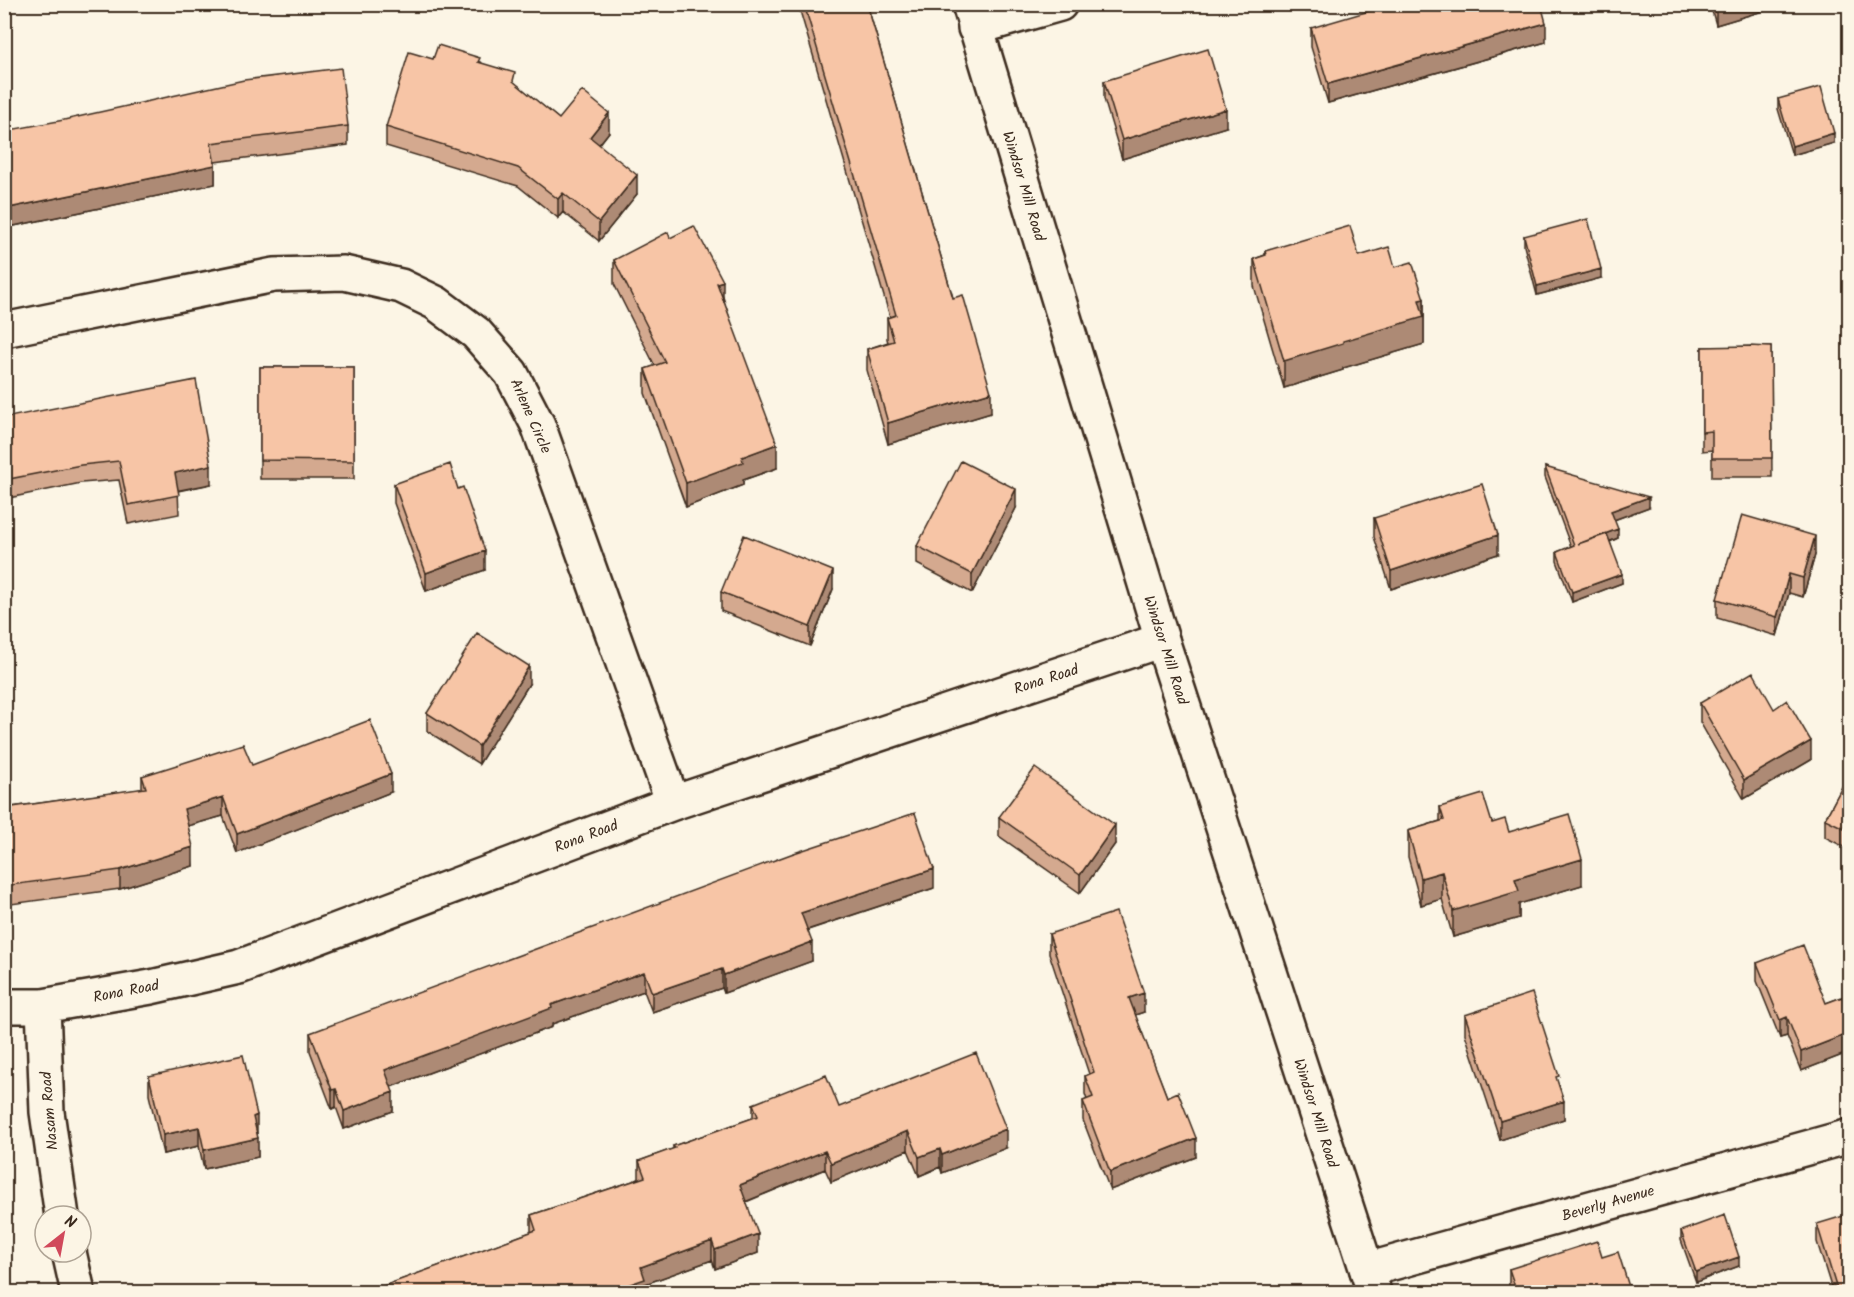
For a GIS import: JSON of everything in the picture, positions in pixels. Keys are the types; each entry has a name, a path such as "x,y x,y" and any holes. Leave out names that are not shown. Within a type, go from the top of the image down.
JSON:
{"street":[{"path":"972,16 1060,4"},
{"name":"Windsor Mill Road","path":"972,16 1162,640 1371,1281"},
{"name":"Arlene Circle","path":"4,330 274,275 344,273 400,286 436,303 476,333 511,373 538,424 673,803"},
{"name":"Rona Road","path":"4,1006 43,1006 151,987 239,967 673,803 1162,640"},
{"name":"Nasam Road","path":"43,1006 47,1112 60,1204"},
{"name":"Beverly Avenue","path":"1371,1281 1850,1136"},
{"path":"72,1264 78,1293"}],"building":[{"path":"804,4 867,4 953,298 963,295 991,392 888,423 867,349 894,341 887,318 896,315"},
{"path":"1393,4 1541,4 1546,23 1328,84 1311,28"},
{"path":"438,45 480,58 478,62 515,73 513,81 559,119 582,91 609,113 590,137 637,175 599,222 563,193 558,199 518,168 386,127 409,52 433,59"},
{"path":"1208,49 1226,109 1122,140 1104,81"},
{"path":"341,68 348,126 211,143 215,165 4,209 4,131 244,80"},
{"path":"1821,87 1834,133 1792,146 1778,99"},
{"path":"1588,219 1601,269 1537,286 1524,236"},
{"path":"694,226 723,281 717,283 777,444 742,457 743,462 686,483 645,369 665,362 614,260 668,232 670,238"},
{"path":"1350,226 1359,256 1389,247 1395,267 1412,262 1424,299 1419,300 1424,317 1284,361 1254,259 1266,255 1265,251"},
{"path":"1702,347 1771,347 1772,458 1712,458 1712,431 1702,432"},
{"path":"260,367 354,367 354,461 260,460"},
{"path":"196,380 211,465 175,473 179,495 128,505 119,461 81,465 4,480 4,418"},
{"path":"961,461 1016,489 972,574 917,546"},
{"path":"450,464 458,489 463,487 485,551 426,573 394,484"},
{"path":"1545,467 1649,497 1611,511 1618,529 1578,544 1607,534 1622,574 1572,592 1557,552 1574,545"},
{"path":"1482,484 1498,535 1391,571 1374,518"},
{"path":"1742,515 1815,536 1803,578 1789,574 1777,617 1717,599"},
{"path":"744,535 833,571 810,627 721,592"},
{"path":"477,633 529,666 479,746 427,713"},
{"path":"1753,672 1774,709 1787,700 1811,741 1744,780 1700,703"},
{"path":"370,720 391,774 237,834 223,797 184,809 193,847 120,870 4,886 4,822 7,822 5,808 146,788 142,776 243,744 252,765"},
{"path":"1035,768 1115,825 1080,875 999,817"},
{"path":"1850,772 1850,831 1825,819"},
{"path":"1483,794 1492,823 1505,819 1509,832 1569,814 1582,859 1515,879 1519,891 1453,911 1442,872 1421,878 1408,831 1444,820 1440,807"},
{"path":"915,813 934,869 801,913 812,942 724,975 722,969 652,993 644,972 551,1005 552,1008 385,1070 393,1092 344,1111 336,1089 332,1090 310,1033 791,854"},
{"path":"1116,912 1144,993 1129,998 1167,1097 1178,1092 1196,1138 1110,1172 1083,1101 1093,1097 1085,1076 1094,1072 1049,934"},
{"path":"1803,945 1826,1003 1850,994 1850,1033 1801,1052 1787,1017 1780,1020 1757,963"},
{"path":"1532,993 1559,1076 1556,1077 1564,1101 1500,1121 1465,1015"},
{"path":"976,1053 1006,1129 942,1155 940,1149 919,1157 908,1131 831,1163 825,1151 740,1185 758,1234 715,1250 712,1241 641,1267 645,1279 604,1293 362,1293 536,1230 531,1215 645,1177 639,1161 675,1148 673,1146 758,1116 753,1104 826,1075 839,1107"},
{"path":"243,1055 257,1115 253,1117 258,1138 204,1150 199,1127 163,1135 149,1076"},
{"path":"1850,1214 1850,1293 1838,1293 1817,1224"},
{"path":"1725,1215 1739,1257 1696,1272 1681,1231"},
{"path":"1597,1241 1602,1257 1618,1252 1631,1293 1517,1293 1509,1269"}]}
